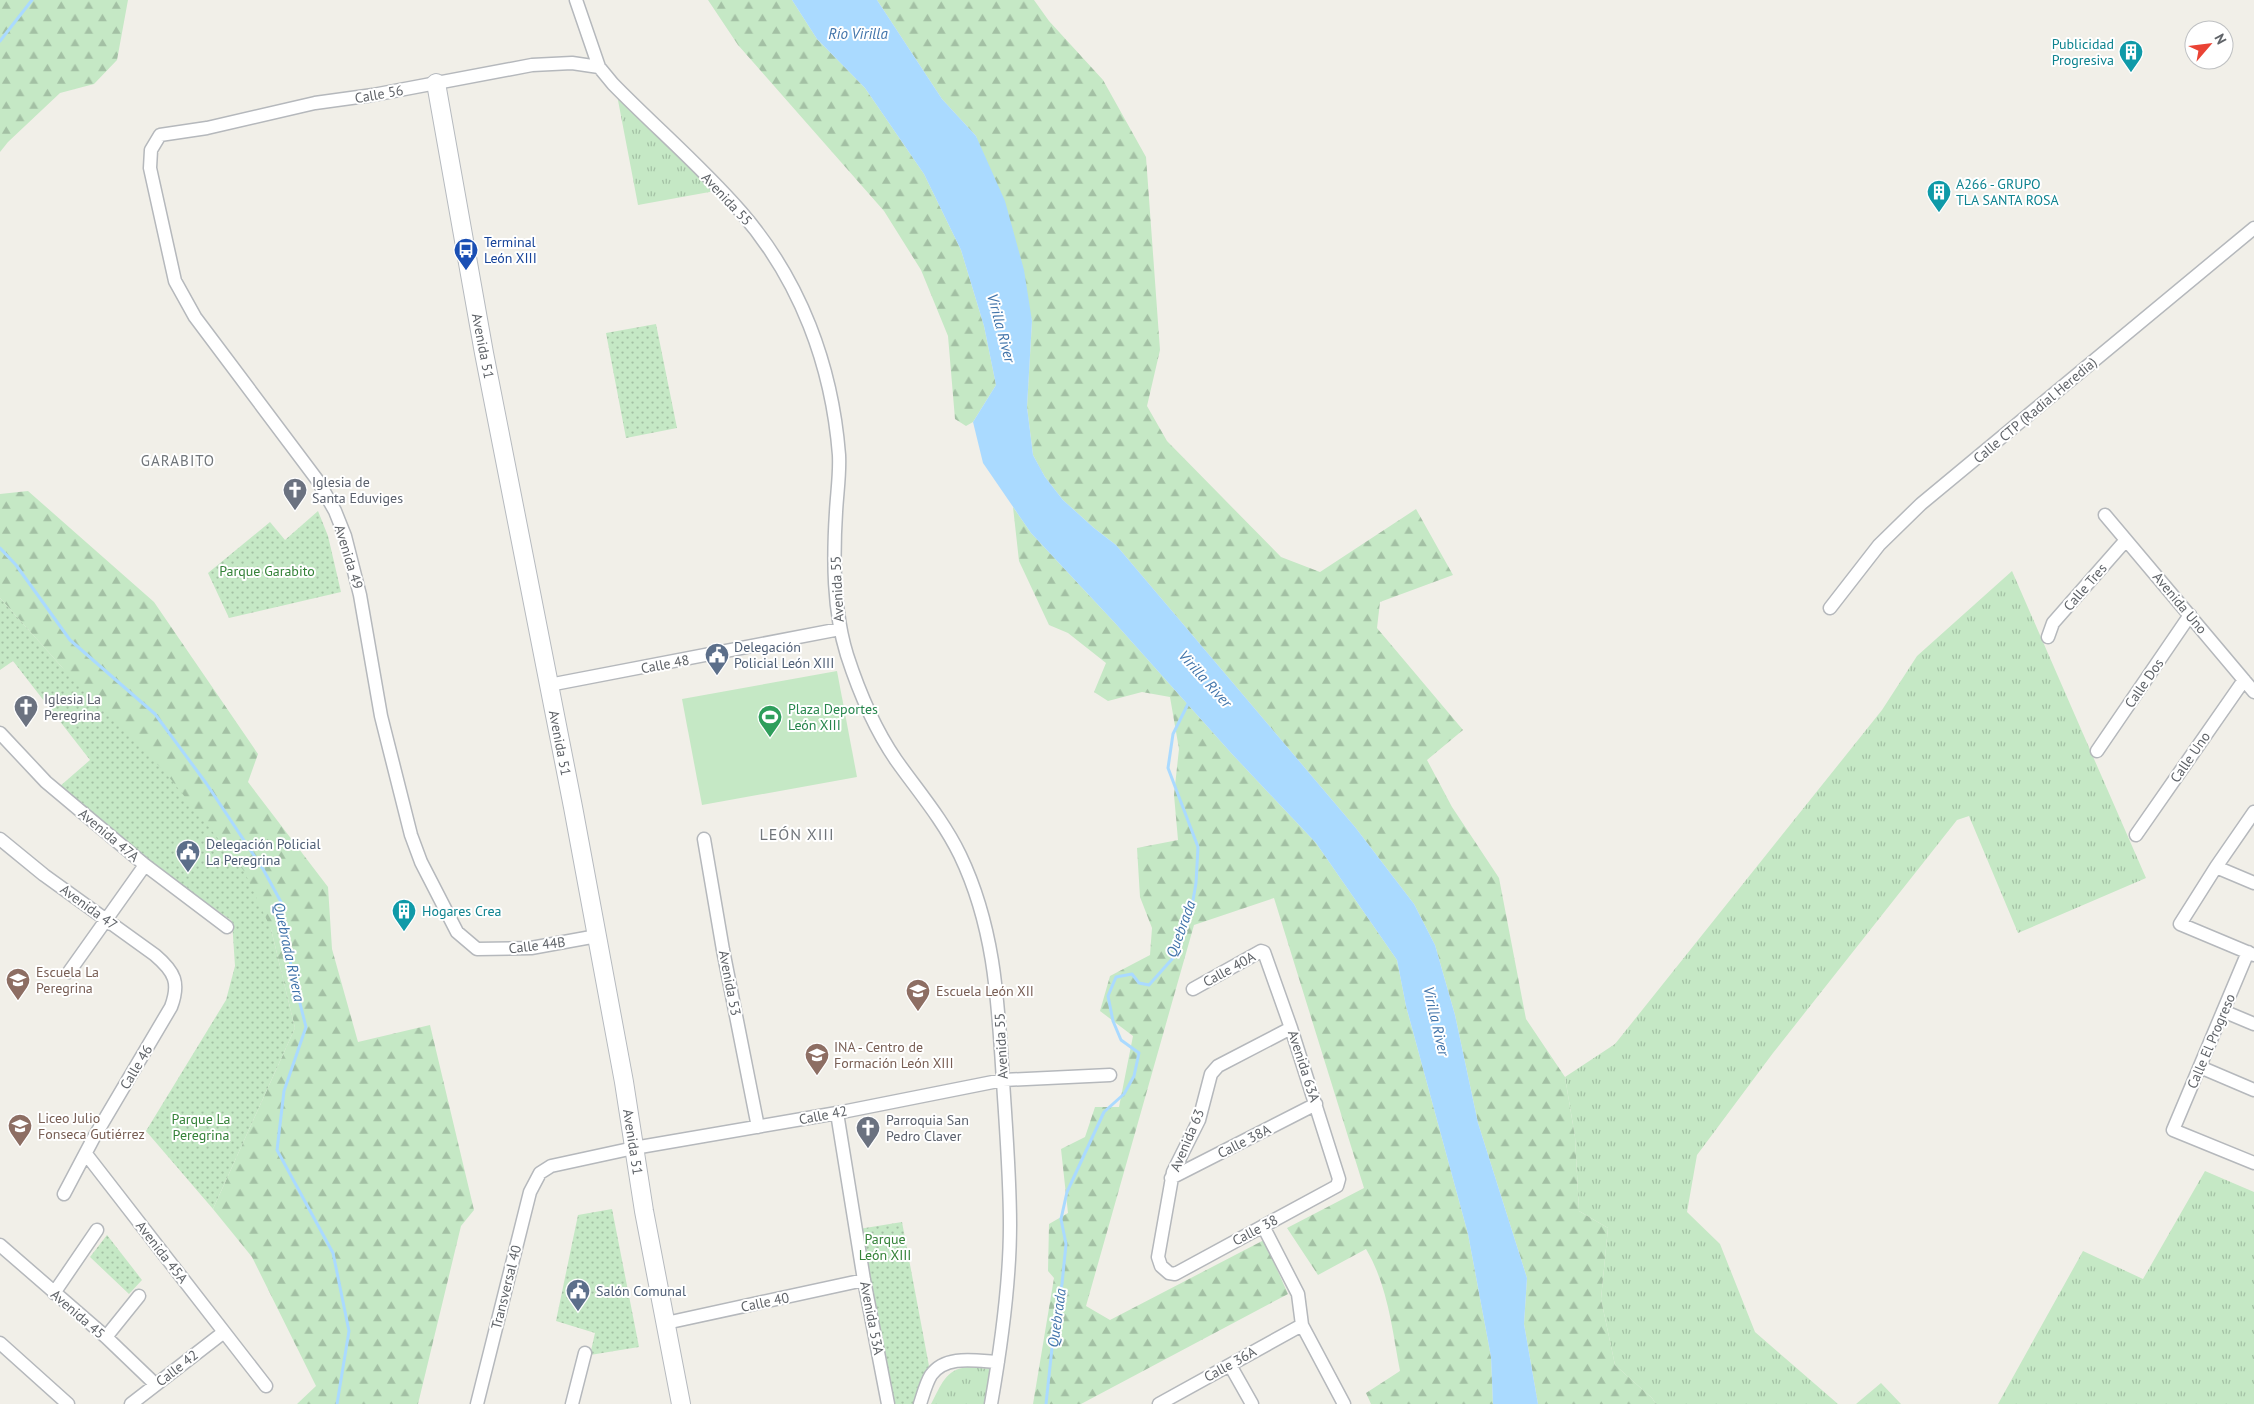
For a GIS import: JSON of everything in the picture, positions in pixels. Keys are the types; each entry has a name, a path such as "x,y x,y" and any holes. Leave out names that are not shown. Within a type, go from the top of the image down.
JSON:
{"street":[{"name":"Avenida 55","path":"576,0 599,67 613,84 744,215 764,242 797,294 819,348 833,405 839,459 835,515 835,574 840,629 848,657 870,715 896,759 922,792 961,857 986,926 996,980 1008,1145 1010,1230 998,1362 991,1404"},
{"name":"Calle 56","path":"160,135 207,128 315,103 373,96 532,65 572,63 599,67"},
{"name":"Avenida 51","path":"436,83 484,353 597,936 681,1404"},
{"name":"Avenida 49","path":"160,135 152,150 150,168 175,281 195,317 318,481 335,511 345,536 359,588 381,716 411,835 421,862 457,932 477,949"},
{"name":"Calle CTP (Radial Heredia)","path":"1830,608 1879,545 1921,504 2254,228"},
{"name":"Avenida Uno","path":"2105,515 2254,692"},
{"name":"Calle Tres","path":"2048,637 2053,623 2126,540"},
{"name":"Calle Dos","path":"2097,751 2190,616"},
{"name":"Calle 48","path":"549,685 840,629"},
{"name":"Calle Uno","path":"2136,835 2244,680"},
{"name":"Avenida 47A","path":"0,733 46,782 145,865 227,927"},
{"path":"2251,954 2180,924 2254,812"},
{"name":"Avenida 53","path":"704,839 723,950 758,1127"},
{"name":"Avenida 47","path":"0,840 167,965 175,978"},
{"path":"69,972 145,865"},
{"path":"2216,867 2254,883"},
{"name":"Calle 44B","path":"477,949 531,948 597,936"},
{"name":"Calle 40A","path":"1193,989 1262,951 1265,952"},
{"name":"Avenida 63A","path":"1265,952 1292,1028 1339,1182"},
{"name":"Calle El Progreso","path":"2251,954 2223,1011 2173,1130 2254,1162"},
{"name":"Calle 46","path":"86,1154 171,1008 176,993 175,978"},
{"path":"2223,1011 2254,1024"},
{"name":"Avenida 63","path":"1169,1273 1161,1266 1158,1257 1171,1178 1199,1120 1211,1074 1218,1066 1292,1028"},
{"path":"2200,1067 2254,1090"},
{"name":"Calle 42","path":"540,1173 561,1162 837,1113 1003,1080 1110,1074"},
{"name":"Calle 38A","path":"1171,1178 1316,1104"},
{"name":"Avenida 53A","path":"837,1113 864,1280 888,1404"},
{"path":"64,1194 86,1154"},
{"name":"Avenida 45A","path":"86,1154 266,1386"},
{"name":"Transversal 40","path":"477,1404 530,1192 540,1173"},
{"name":"Calle 38","path":"1169,1273 1175,1274 1336,1186 1339,1182"},
{"path":"1263,1226 1298,1294 1302,1325 1344,1404"},
{"path":"54,1293 97,1230"},
{"name":"Avenida 45","path":"0,1245 106,1338 155,1384"},
{"name":"Calle 40","path":"666,1323 864,1280"},
{"path":"106,1338 139,1296"},
{"name":"Calle 36A","path":"1159,1404 1302,1325"},
{"name":"Calle 42","path":"131,1404 224,1332"},
{"path":"0,1342 68,1404"},
{"path":"572,1404 585,1353"},
{"path":"920,1404 932,1374 946,1363 963,1360 998,1362"},
{"path":"1230,1365 1252,1404"}],"green space":[{"path":"0,0 128,0 117,60 94,84 60,93 8,142 0,152"},
{"path":"708,0 792,0 817,39 865,88 924,174 961,250 984,326 996,385 973,422 966,426 955,419 948,336 921,270 884,211 738,45"},
{"path":"877,0 1034,0 1049,21 1103,80 1146,157 1160,350 1147,406 1167,441 1281,557 1320,572 1416,509 1453,575 1380,602 1377,628 1463,730 1427,760 1452,807 1499,878 1526,1019 1565,1077 1575,1137 1579,1211 1608,1228 1601,1299 1615,1365 1652,1398 1656,1404 1538,1404 1524,1324 1527,1278 1478,1123 1455,1015 1435,945 1414,904 1355,827 1116,545 1063,500 1045,477 1033,455 1027,407 1032,321 976,136 942,99"},
{"path":"617,95 715,191 638,205"},
{"path":"656,324 677,428 626,438 606,333"},
{"path":"28,491 154,602 258,754 248,782 328,887 332,949 358,1042 430,1025 474,1210 461,1226 418,1404 297,1404 316,1386 252,1257 213,1209 295,1028 271,929 61,666 0,598 0,494"},
{"path":"1013,507 1031,533 1115,623 1232,754 1316,843 1397,960 1406,1006 1468,1234 1491,1357 1493,1404 1371,1404 1366,1393 1400,1371 1388,1308 1373,1263 1366,1249 1318,1275 1287,1228 1364,1188 1274,898 1194,925 1086,1306 1110,1320 1264,1240 1288,1294 1081,1404 1033,1404 1054,1278 1048,1271 1049,1224 1068,1213 1061,1149 1085,1137 1095,1107 1119,1107 1133,1036 1100,1011 1110,976 1150,955 1152,928 1140,897 1137,848 1178,840 1174,795 1179,749 1170,697 1142,692 1108,701 1094,692 1106,663 1068,633 1049,625 1019,561"},
{"name":"Parque Garabito","path":"318,511 328,536 341,592 229,618 208,573 270,522 285,540"},
{"path":"2012,571 2146,878 2018,933 1969,816 1957,820 1773,1053 1697,1155 1687,1212 1720,1244 1755,1332 1838,1404 1656,1404 1652,1398 1615,1365 1601,1299 1608,1228 1579,1211 1575,1137 1565,1077 1615,1044 1882,710 1917,656"},
{"name":"Parque La Peregrina","path":"0,598 61,666 165,772 244,871 271,929 295,1028 213,1209 146,1131 226,1000 235,966 232,921 157,868 59,787 90,760 13,661 0,670"},
{"name":"Plaza Deportes León XIII","path":"837,671 857,777 702,805 682,699"},
{"path":"2205,1171 2254,1192 2254,1404 1998,1404 2083,1251 2143,1279"},
{"path":"612,1209 639,1347 590,1355 595,1333 556,1321 578,1215"},
{"name":"Parque León XIII","path":"902,1222 929,1366 916,1404 892,1404 859,1229"},
{"path":"107,1235 142,1280 129,1294 90,1257"},
{"path":"960,1368 992,1369 985,1404 931,1404 941,1385 949,1375"},
{"path":"1881,1383 1901,1404 1856,1404"}],"water":[{"name":"Río Virilla","path":"792,0 877,0 942,99 976,136 1005,201 1024,270 1032,321 1027,407 1033,455 1045,477 1063,500 1116,545 1355,827 1414,904 1435,945 1455,1015 1478,1123 1527,1278 1524,1324 1538,1404 1493,1404 1491,1357 1468,1234 1406,1006 1397,960 1316,843 1232,754 1115,623 1031,533 983,463 973,422 996,385 984,326 961,250 924,174 865,88 817,39"}],"waterway":[{"name":"Quebrada Rivera","path":"0,41 32,0"},
{"name":"Quebrada Rivera","path":"0,548 16,565 70,640 155,714 206,783 263,869 281,902 292,972 306,1027 284,1091 277,1150 333,1253 349,1331 337,1404"},
{"name":"Quebrada","path":"1046,1404 1066,1244 1061,1219 1067,1192 1104,1112 1124,1094 1134,1076 1139,1053 1121,1040 1113,1021 1108,996 1116,977 1132,974 1139,983 1149,985 1173,958 1192,906 1196,883 1198,847 1168,768 1173,734 1189,702"}],"place":[{"name":"Publicidad Progresiva","path":"2131,73"},
{"name":"A266 - GRUPO TLA SANTA ROSA","path":"1939,213"},
{"name":"Terminal León XIII","path":"466,271"},
{"name":"Iglesia de Santa Eduviges","path":"295,511"},
{"name":"Delegación Policial León XIII","path":"717,676"},
{"name":"Iglesia La Peregrina","path":"26,728"},
{"name":"Plaza Deportes León XIII","path":"770,738"},
{"name":"Delegación Policial La Peregrina","path":"188,873"},
{"name":"Hogares Crea","path":"404,932"},
{"name":"Escuela La Peregrina","path":"18,1001"},
{"name":"Escuela León XII","path":"918,1012"},
{"name":"INA - Centro de Formación León XIII","path":"817,1076"},
{"name":"Liceo Julio Fonseca Gutiérrez","path":"20,1147"},
{"name":"Parroquia San Pedro Claver","path":"868,1149"},
{"name":"Salón Comunal","path":"578,1312"}],"district":[{"name":"GARABITO","path":"178,461"},
{"name":"LEÓN XIII","path":"797,834"}],"water label":[{"name":"Virilla River","path":"1001,328"},
{"name":"Virilla River","path":"1205,679"},
{"name":"Virilla River","path":"1436,1021"}]}
